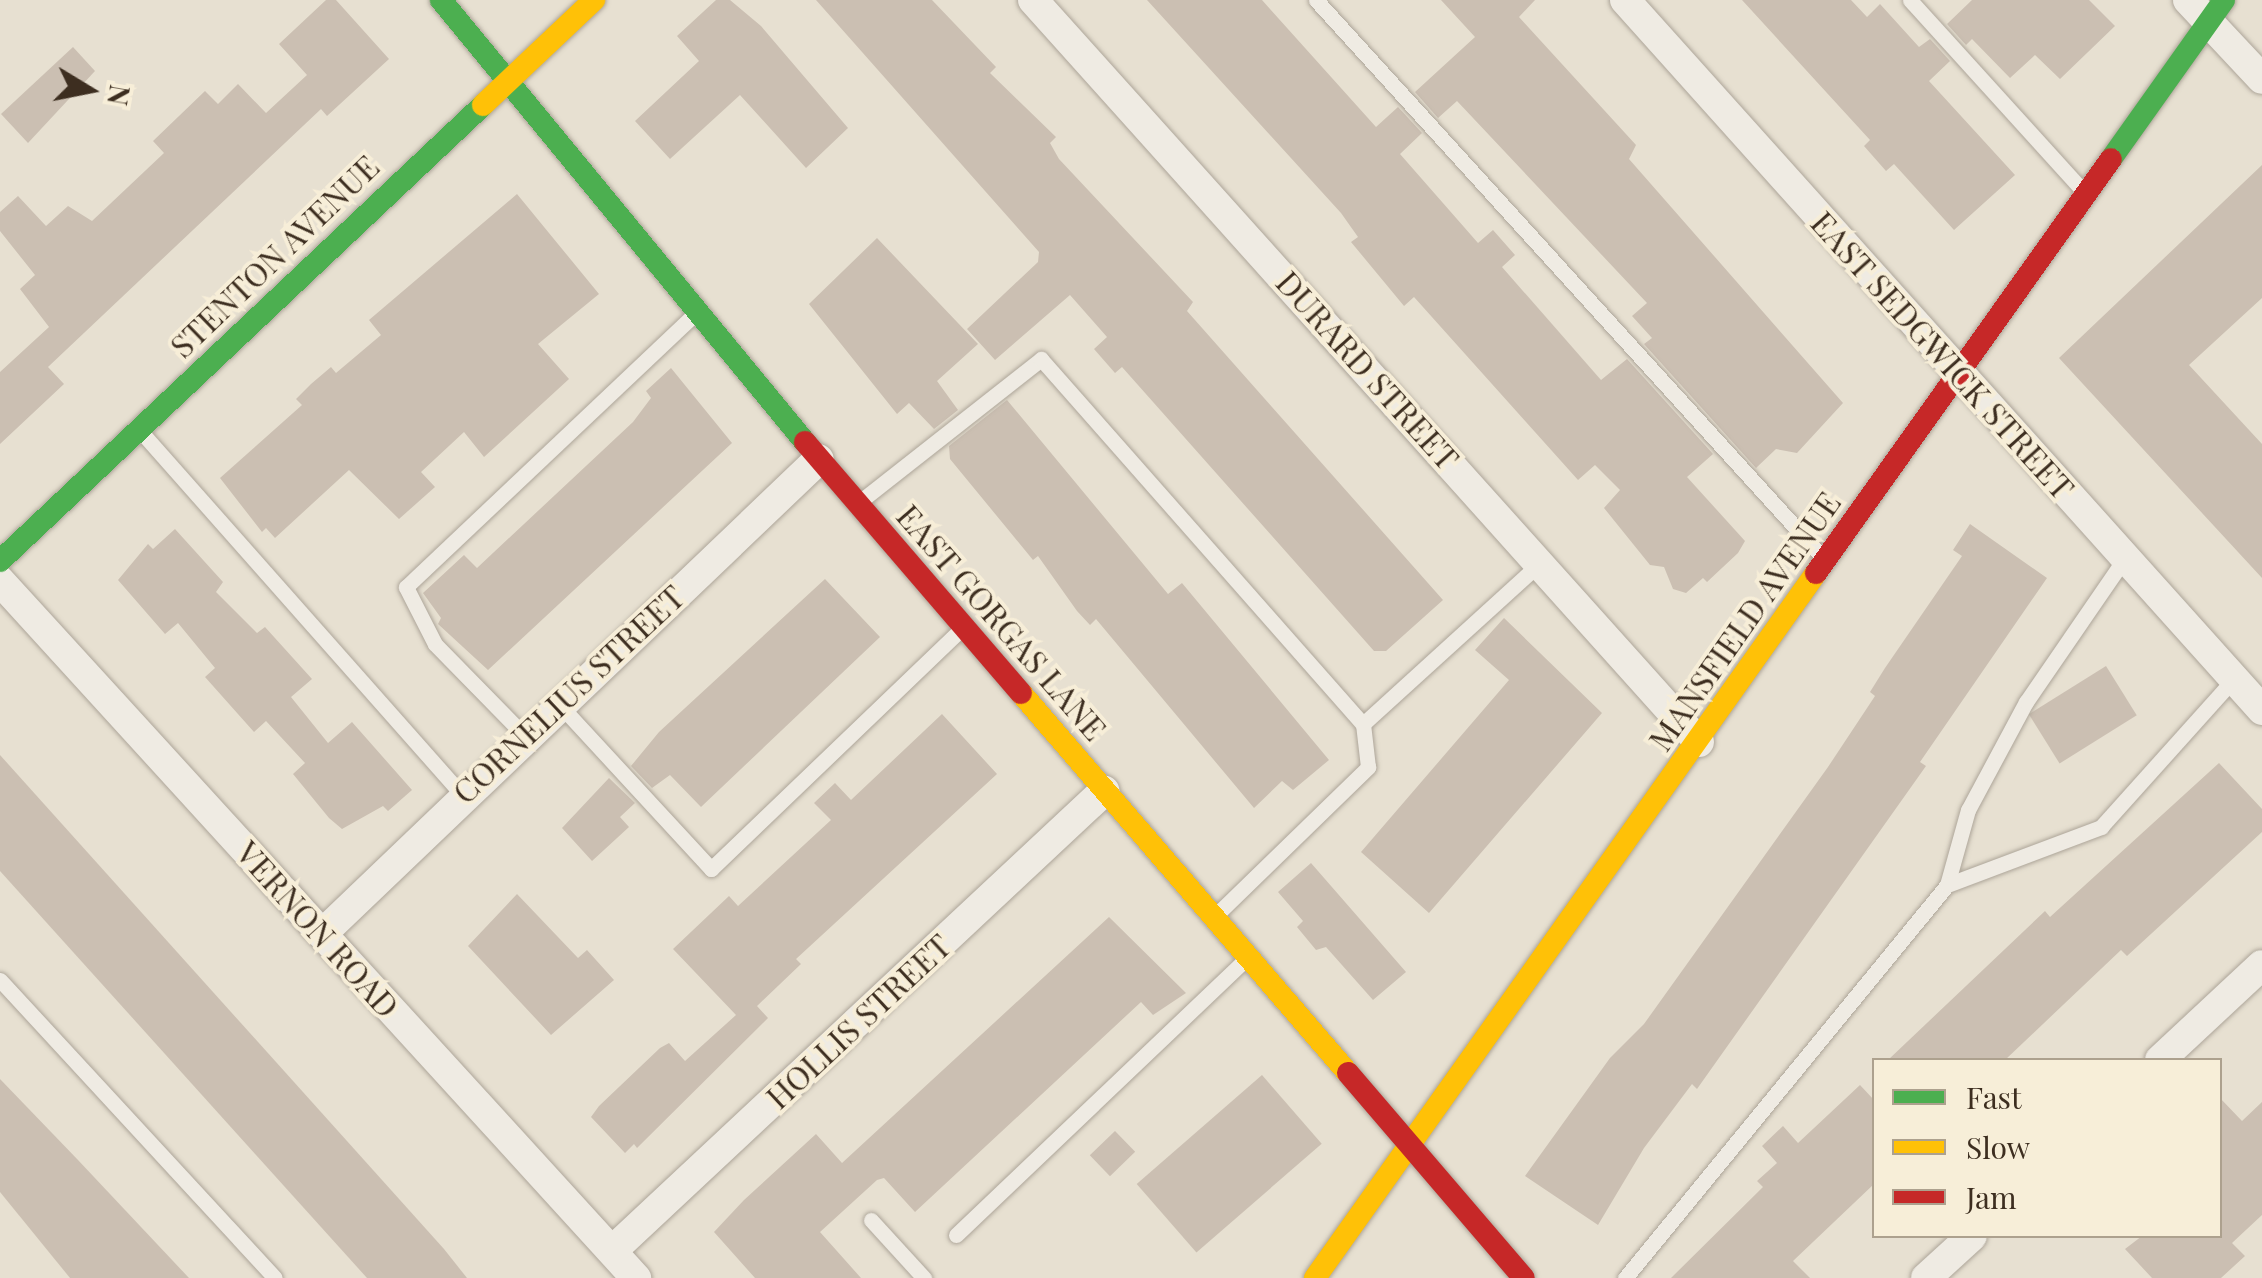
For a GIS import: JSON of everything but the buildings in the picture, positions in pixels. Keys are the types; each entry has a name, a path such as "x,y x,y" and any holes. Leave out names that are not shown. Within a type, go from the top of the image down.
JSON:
{"street":[{"name":"EAST GORGAS LANE","path":"441,0 510,78 819,459 1408,1150 1524,1278"},
{"name":"STENTON AVENUE","path":"0,561 594,0"},
{"name":"DURARD STREET","path":"1033,0 1700,742"},
{"name":"EAST SEDGWICK STREET","path":"1625,0 2262,710"},
{"name":"MANSFIELD AVENUE","path":"1315,1278 1960,374 2207,7"},
{"path":"2207,7 2262,79"},
{"name":"CORNELIUS STREET","path":"322,934 461,794 819,459"},
{"name":"VERNON ROAD","path":"0,581 636,1278"},
{"name":"HOLLIS STREET","path":"612,1251 1104,791"},
{"path":"2162,1058 2262,965"},
{"path":"1926,1278 1970,1238"}],"lane":[{"path":"1316,0 1825,560"},
{"path":"1910,0 2084,192"},
{"path":"524,735 435,644 406,587 700,309"},
{"path":"858,504 1041,358 1363,724 1368,767 1212,918"},
{"path":"139,429 461,794"},
{"path":"1625,1278 1947,885 1968,810 2018,718 2125,558"},
{"path":"1363,724 1542,562"},
{"path":"558,703 712,869 963,627"},
{"path":"1947,885 2101,828 2234,679"},
{"path":"956,1235 1246,959"},
{"path":"0,980 275,1278"},
{"path":"871,1220 924,1278"}],"traffic: fast":[{"path":"441,0 805,442"},
{"path":"2111,159 2224,0"},
{"path":"0,561 483,105"}],"traffic: slow":[{"path":"483,105 594,0"},
{"path":"1315,1278 1816,573"},
{"path":"1021,693 1348,1073"}],"traffic: jam":[{"path":"1816,573 2111,159"},
{"path":"805,442 1021,693"},
{"path":"1348,1073 1524,1278"}]}
